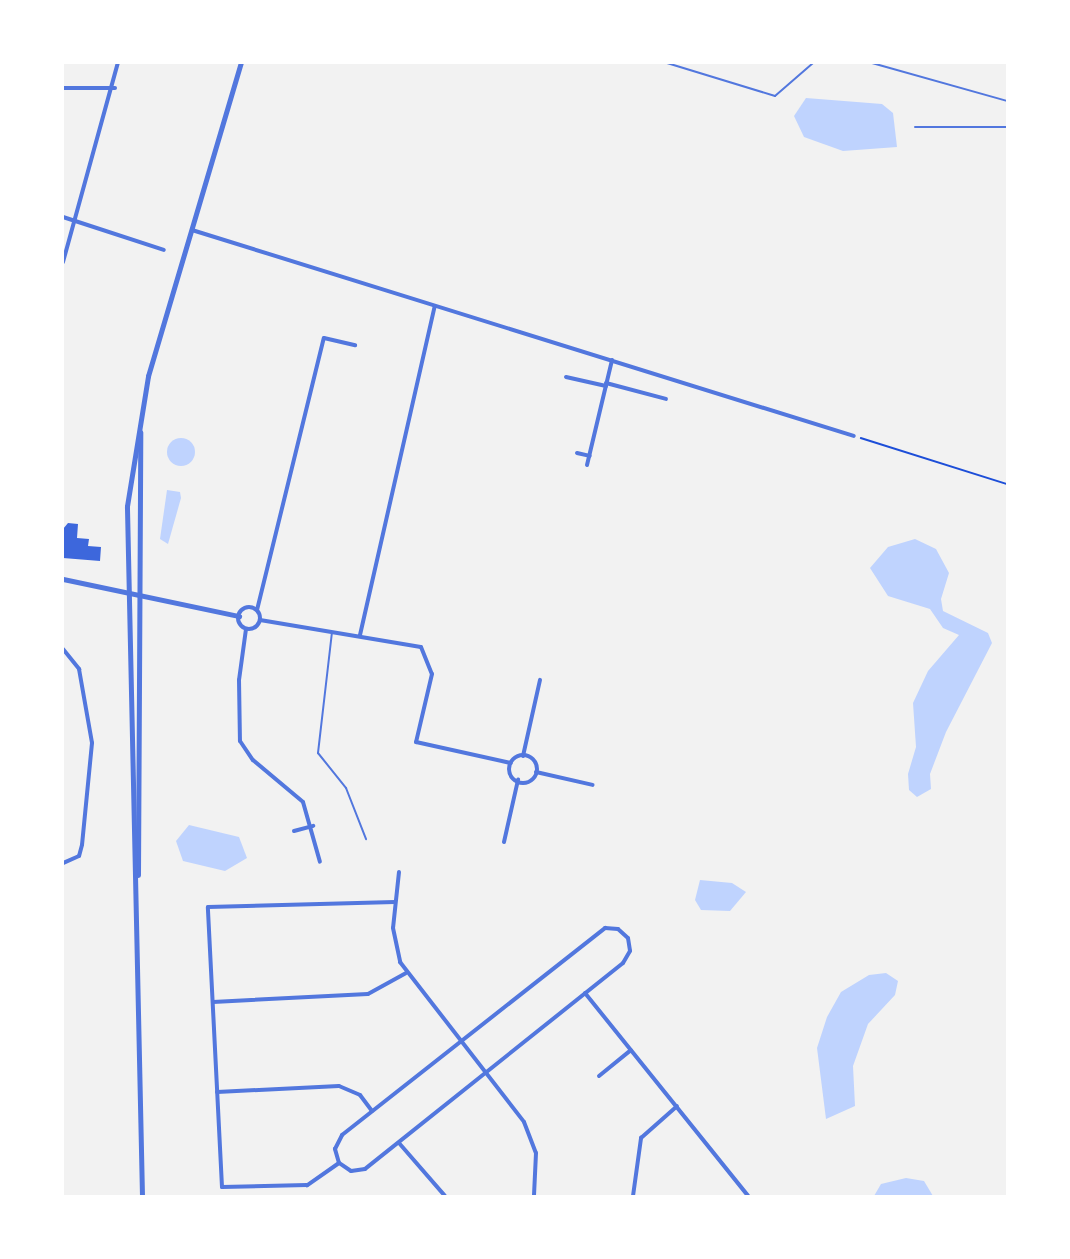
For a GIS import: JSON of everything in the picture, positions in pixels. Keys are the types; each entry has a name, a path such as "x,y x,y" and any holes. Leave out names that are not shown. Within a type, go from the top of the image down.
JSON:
{"street":[{"path":"63,262 115,88 118,63"},
{"path":"142,1196 127,590 127,506 141,410 241,63"},
{"path":"63,88 115,88"},
{"path":"63,217 164,250"},
{"path":"192,230 854,436"},
{"path":"360,636 435,306"},
{"path":"260,620 256,610 324,338 355,345"},
{"path":"588,465 612,360"},
{"path":"566,377 666,399"},
{"path":"136,916 141,410"},
{"path":"577,453 590,456"},
{"path":"63,579 127,590 238,616 246,629 238,680 240,741 253,760 294,791 314,826 320,862"},
{"path":"238,616 246,608 256,610"},
{"path":"246,629 260,620 410,643 428,654 432,674 416,742 512,763"},
{"path":"63,649 79,669 92,743 82,845 79,856 63,863"},
{"path":"523,756 540,680"},
{"path":"514,754 539,760 533,783 508,777 512,763 514,754"},
{"path":"536,772 593,785"},
{"path":"504,842 518,780"},
{"path":"294,831 314,826"},
{"path":"399,872 395,902 394,946 406,973 485,1073 532,1138 534,1196"},
{"path":"339,1163 307,1185 222,1187 208,908 395,902"},
{"path":"618,929 628,938 628,957 399,1143 365,1169 351,1171 339,1163 337,1141 599,931 618,929"},
{"path":"213,1002 368,994 406,973"},
{"path":"585,993 748,1196"},
{"path":"598,1076 631,1050"},
{"path":"217,1092 339,1086 360,1095 372,1111"},
{"path":"633,1196 641,1138 677,1106"},
{"path":"399,1143 445,1196"}],"lane":[{"path":"667,63 775,96 813,63"},
{"path":"872,63 1007,101"},
{"path":"915,127 1007,127"},
{"path":"332,632 318,753 346,788 366,839"}],"path":[{"path":"854,436 1007,484"}],"water":[{"path":"806,98 882,104 893,113 897,147 843,151 804,137 794,116"},
{"path":"181,438 191,442 195,452 191,462 181,466 171,462 167,452 171,442"},
{"path":"167,490 180,492 181,498 168,544 160,539"},
{"path":"915,539 936,549 949,573 941,599 943,611 988,633 992,643 946,732 930,774 931,789 917,797 909,790 908,774 916,747 913,703 928,671 959,635 943,628 930,609 888,596 870,568 888,547"},
{"path":"189,825 239,837 247,858 225,871 183,861 176,841"},
{"path":"700,880 732,883 746,892 730,911 701,910 695,900"},
{"path":"886,973 898,981 895,995 868,1024 853,1066 855,1106 826,1119 817,1048 827,1017 841,992 869,975"},
{"path":"906,1178 924,1181 933,1196 874,1196 881,1184"}],"building":[{"path":"68,523 78,524 77,538 89,539 88,546 101,547 100,561 63,558 63,529"}]}
